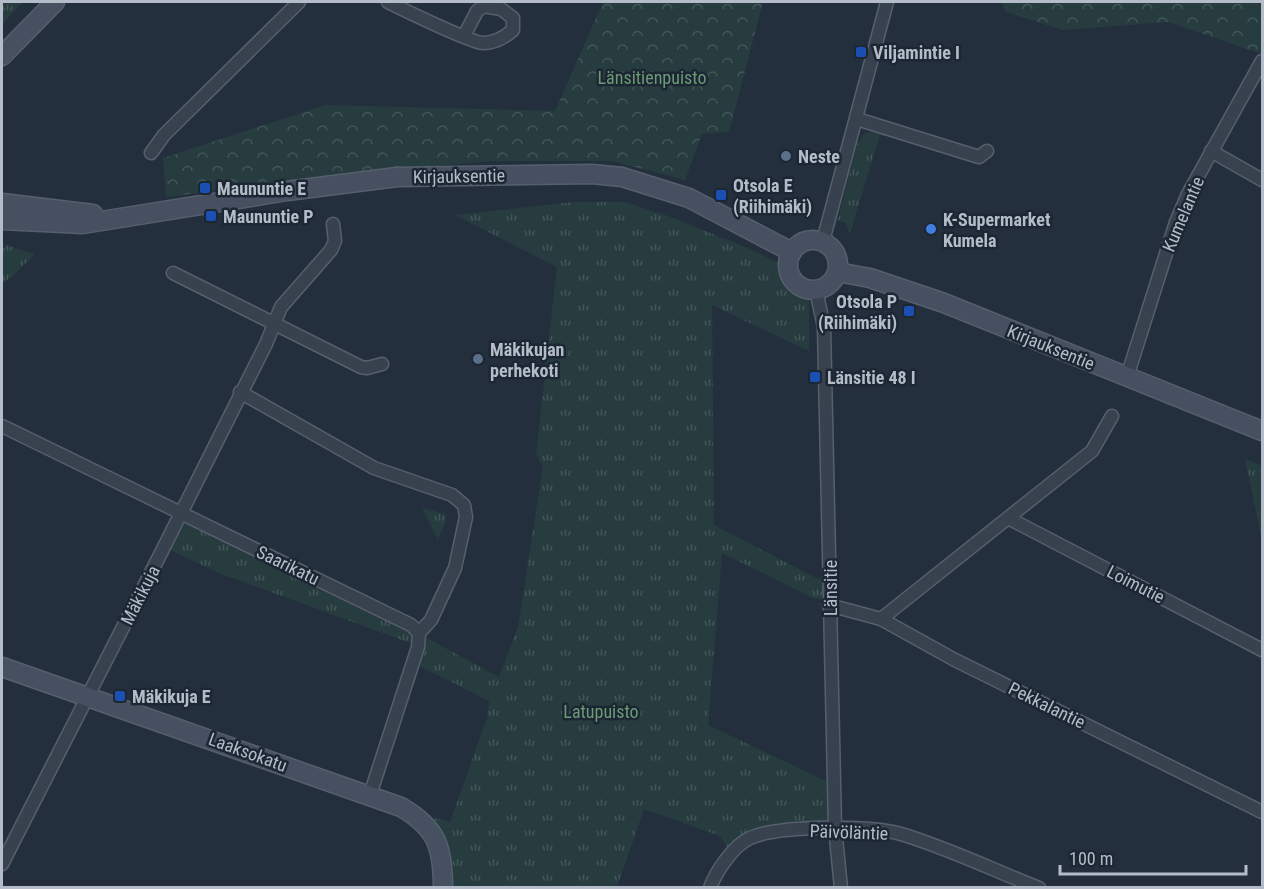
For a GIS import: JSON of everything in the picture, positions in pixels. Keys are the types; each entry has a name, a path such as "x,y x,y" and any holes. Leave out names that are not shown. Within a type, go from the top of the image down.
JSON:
{"street":[{"path":"2,56 55,2"},
{"path":"151,153 164,135 299,2"},
{"path":"388,2 464,36"},
{"path":"823,242 887,2"},
{"name":"Kumelantie","path":"1127,377 1176,222 1188,194 1263,61"},
{"path":"857,119 979,157 987,151"},
{"path":"1211,151 1263,180"},
{"name":"Kirjauksentie","path":"2,220 83,224 397,177 592,174 622,177 689,198 792,252"},
{"name":"Kirjauksentie","path":"2,202 112,218"},
{"name":"Mäkikuja","path":"2,864 266,344 281,307 331,250 335,241 333,224"},
{"path":"803,241 823,242 837,255 837,272 830,284 816,290 801,286 790,274 788,267 792,252 803,241"},
{"name":"Kirjauksentie","path":"837,272 870,278 934,299 1263,431"},
{"path":"173,273 361,367 367,368 382,364"},
{"name":"Länsitie","path":"816,290 825,343 835,828 841,888"},
{"path":"240,392 374,468 452,495 459,500 466,511 455,568 431,620 419,633 414,663 370,795"},
{"path":"881,619 1092,452 1112,416"},
{"name":"Saarikatu","path":"2,426 398,617 419,633"},
{"name":"Loimutie","path":"1010,519 1263,650"},
{"name":"Pekkalantie","path":"830,605 881,619 956,660 1263,812"},
{"name":"Laaksokatu","path":"2,667 88,695 401,807 429,828 440,850 443,888"},
{"name":"Päivöläntie","path":"710,888 722,867 742,843 751,838 772,832 835,828 902,834 1039,888"}],"green space":[{"path":"2,2 23,2 2,24"},
{"name":"Länsitienpuisto","path":"603,2 763,2 729,132 702,134 685,180 612,161 492,161 337,175 166,197 163,158 325,105 555,111"},
{"path":"1002,2 1259,2 1262,6 1262,54 1168,22 1063,30 1006,12"},
{"path":"874,130 886,133 885,136 880,135 850,233 845,223 838,220 857,144 864,134"},
{"name":"Latupuisto","path":"573,202 624,202 668,216 750,249 801,274 809,287 809,351 712,305 714,525 818,579 830,574 830,601 813,598 722,553 708,725 834,785 835,828 772,832 732,854 720,836 644,809 617,887 443,887 443,871 412,813 450,822 487,718 489,701 414,663 418,647 410,643 219,573 164,547 179,513 499,677 518,627 543,466 536,455 557,267 455,215"},
{"path":"6,245 35,254 2,284 2,250"},
{"path":"1245,459 1262,466 1262,540"},
{"path":"422,508 445,514 446,520 438,540"}],"place":[{"name":"Viljamintie I","path":"861,52"},
{"name":"Neste","path":"786,156"},
{"name":"Maununtie E","path":"205,188"},
{"name":"Otsola E (Riihimäki)","path":"721,195"},
{"name":"Maununtie P","path":"211,216"},
{"name":"K-Supermarket Kumela","path":"931,229"},
{"name":"Otsola P (Riihimäki)","path":"909,311"},
{"name":"Mäkikujan perhekoti","path":"478,359"},
{"name":"Länsitie 48 I","path":"815,377"},
{"name":"Mäkikuja E","path":"120,696"}]}
